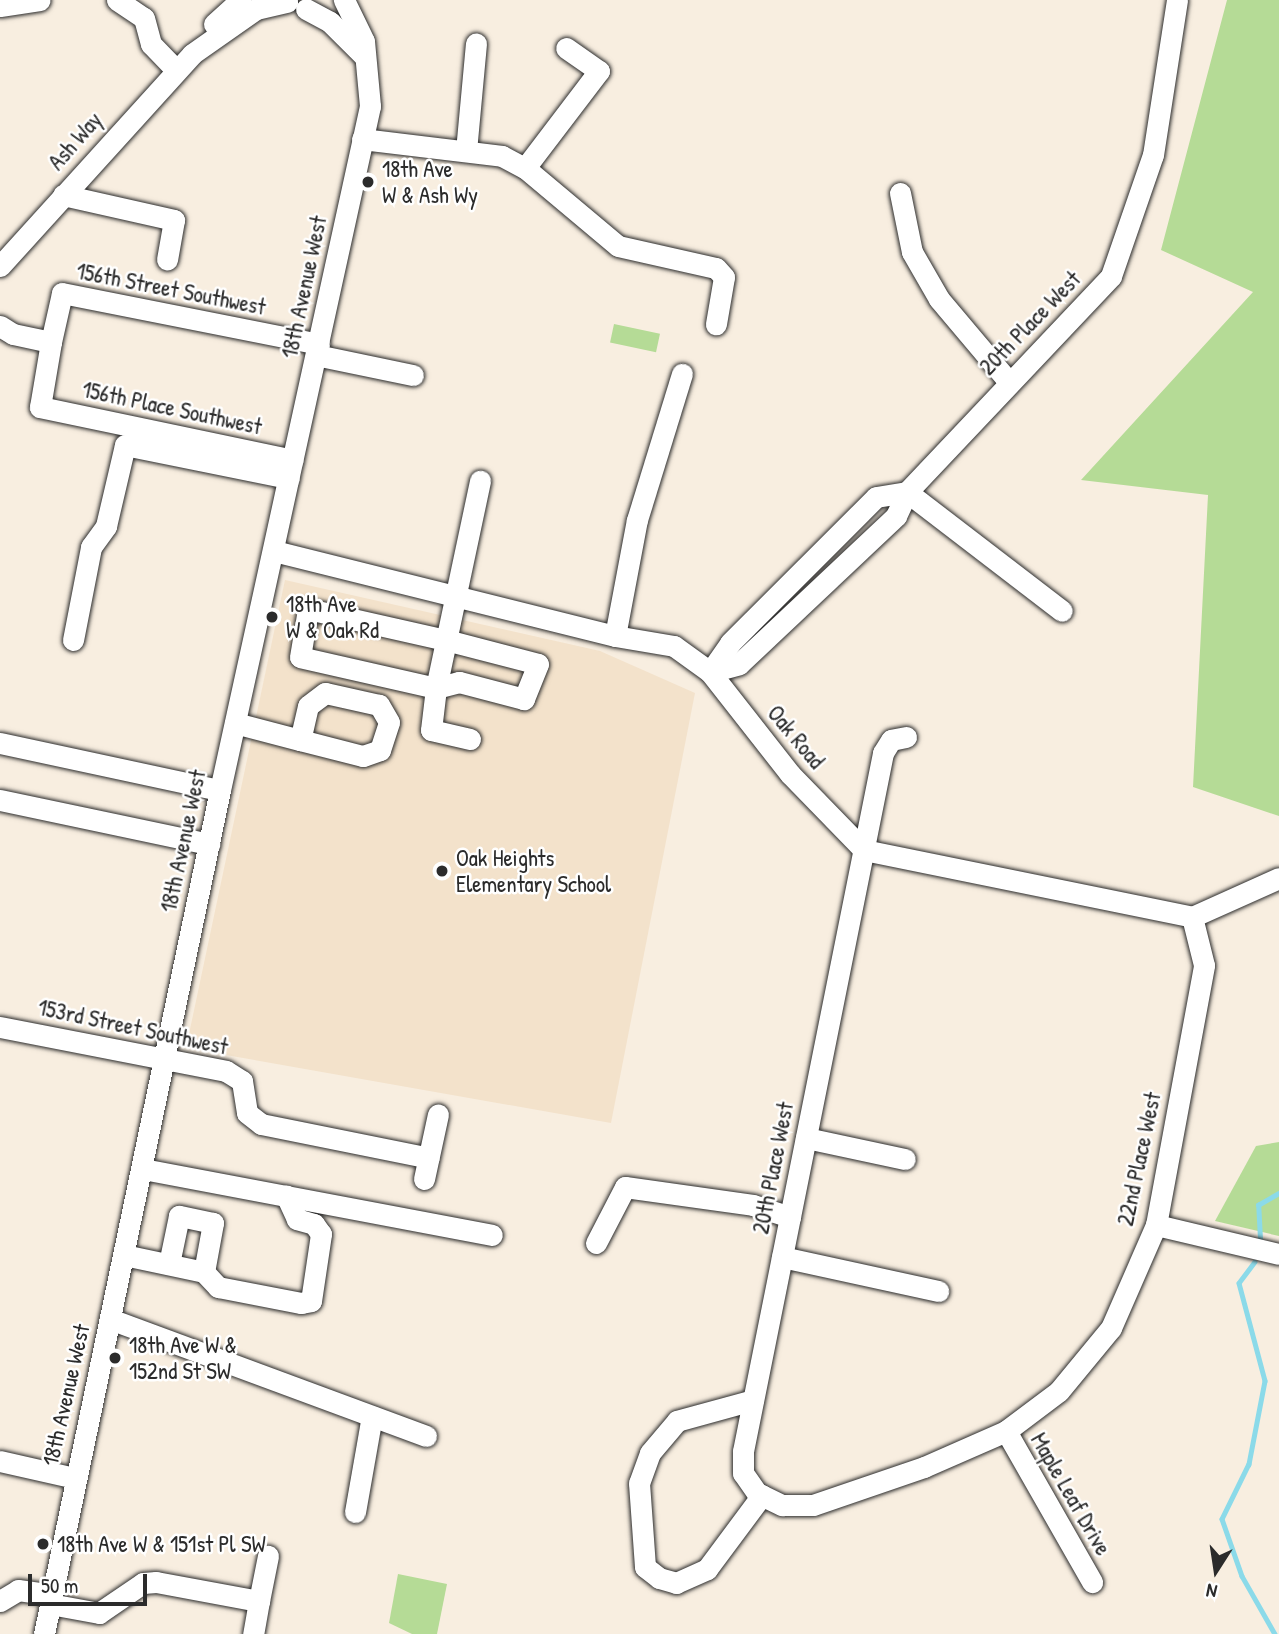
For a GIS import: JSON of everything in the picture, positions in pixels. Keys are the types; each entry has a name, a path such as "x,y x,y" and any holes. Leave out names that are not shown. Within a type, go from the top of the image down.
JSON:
{"street":[{"path":"0,6 40,0"},
{"path":"117,0 144,18 151,44 176,70"},
{"name":"Ash Way","path":"192,54 201,37 241,0"},
{"name":"Ash Way","path":"0,266 192,54 256,9 293,4 318,9 333,0"},
{"name":"18th Avenue West","path":"44,1634 75,1478 166,1060 220,790 274,551 371,92 364,41 344,0"},
{"name":"20th Place West","path":"710,673 739,664 896,516 907,492 1008,381 1069,324 1111,276 1153,155 1177,0"},
{"path":"293,4 330,22 367,59"},
{"path":"466,151 476,43"},
{"path":"525,168 599,71 566,48"},
{"path":"362,139 502,156 525,168 618,246 716,268 724,277 716,324"},
{"path":"900,193 912,252 939,299 1008,381"},
{"path":"63,195 174,220 167,259"},
{"name":"156th Street Southwest","path":"51,342 62,293 317,350"},
{"path":"0,326 13,334 51,342"},
{"name":"156th Place Southwest","path":"51,342 40,407 291,469"},
{"path":"317,350 413,375"},
{"path":"615,636 637,520 682,374"},
{"path":"73,640 91,547 106,526 125,445 291,469"},
{"path":"470,739 432,730 436,688 480,481"},
{"path":"907,492 1062,611"},
{"name":"Oak Road","path":"274,551 456,594 615,636 674,646 710,673 790,774 864,850"},
{"path":"308,609 446,640 538,664 524,699 459,682 436,688 300,657 308,609"},
{"path":"345,697 352,669"},
{"path":"235,723 300,740 363,756 380,750 389,722 379,705 325,692 308,706 300,740"},
{"name":"20th Place West","path":"760,1494 743,1473 743,1451 883,753 891,740 906,737"},
{"path":"0,743 220,790"},
{"path":"0,800 209,844"},
{"path":"864,850 1192,918 1279,878"},
{"name":"22nd Place West","path":"760,1494 782,1505 813,1505 923,1467 1006,1431 1059,1391 1111,1328 1156,1225 1204,965 1192,918"},
{"name":"153rd Street Southwest","path":"0,1027 236,1075 244,1090 247,1113 261,1124 426,1169 438,1114"},
{"path":"806,1138 905,1159"},
{"path":"143,1169 492,1235"},
{"path":"596,1243 625,1186 753,1205 790,1217"},
{"path":"124,1255 204,1272 218,1287 301,1303 311,1301 321,1234 314,1224 297,1219 286,1195"},
{"path":"169,1265 179,1216 213,1223 204,1272"},
{"path":"1156,1225 1279,1254"},
{"path":"782,1257 938,1291"},
{"path":"110,1319 426,1436"},
{"path":"753,1400 677,1421 650,1453 639,1483 645,1567 659,1578 676,1583 707,1569 760,1494"},
{"path":"355,1512 372,1416"},
{"name":"Maple Leaf Drive","path":"1006,1431 1092,1582"},
{"path":"0,1461 75,1478"},
{"path":"253,1634 268,1556"},
{"path":"0,1601 18,1590 99,1613 143,1583 156,1581 259,1601"}],"shaded area":[{"name":"Oak Heights Elementary School","path":"285,580 600,651 695,693 611,1123 186,1048"}],"green space":[{"path":"1227,0 1279,0 1279,816 1193,787 1208,495 1081,480 1253,292 1161,250"},
{"path":"614,324 660,334 656,352 610,343"},
{"path":"1279,1142 1279,1236 1215,1221 1256,1146"},
{"path":"398,1574 447,1584 437,1634 412,1634 389,1623"}],"waterway":[{"path":"1260,1239 1258,1205 1279,1193"},
{"path":"1255,1262 1239,1283 1265,1381 1249,1464 1222,1519 1242,1576 1275,1634"}],"place":[{"name":"18th Ave W & Ash Wy","path":"368,182"},
{"name":"18th Ave W & Oak Rd","path":"272,617"},
{"name":"Oak Heights Elementary School","path":"442,871"},
{"name":"18th Ave W & 152nd St SW","path":"115,1358"},
{"name":"18th Ave W & 151st Pl SW","path":"43,1544"}]}
